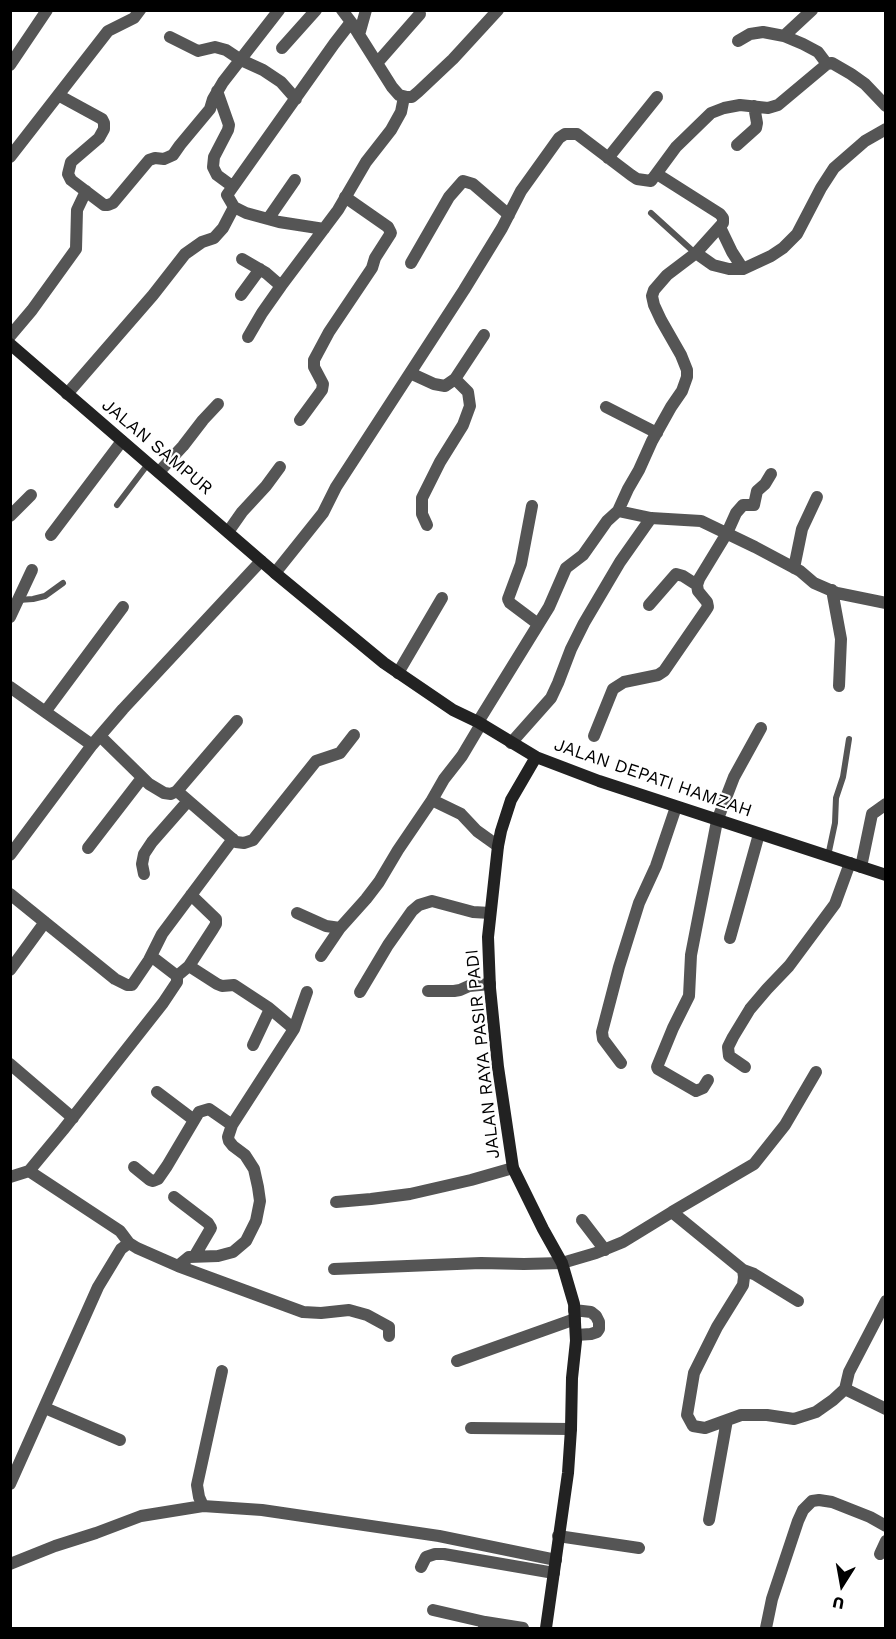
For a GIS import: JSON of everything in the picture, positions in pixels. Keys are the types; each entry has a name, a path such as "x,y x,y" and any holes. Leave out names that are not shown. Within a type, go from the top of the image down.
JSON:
{"main road":[{"name":"JALAN SAMPUR","path":"10,344 278,575"},
{"name":"JALAN DEPATI HAMZAH","path":"278,575 398,673 453,710 536,756 599,782 885,875"},
{"name":"JALAN RAYA PASIR PADI","path":"536,756 511,800 498,846 488,938 498,1067 513,1168 562,1263 574,1304 576,1335 568,1473 546,1629"}],"street":[{"path":"10,65 47,10"},
{"path":"10,157 108,31 134,18 140,10"},
{"path":"58,95 102,119 104,123 104,129 99,138 71,162 68,174 71,180 104,205 108,205 113,203 148,160 164,159 173,155 210,109 217,92 279,10"},
{"path":"282,48 316,10"},
{"path":"342,10 392,87 404,97 412,97 418,92 453,59 498,10"},
{"path":"359,35 366,10"},
{"path":"784,36 812,10"},
{"path":"377,63 420,14"},
{"path":"324,229 246,213 234,207 227,195 351,22"},
{"path":"738,41 750,34 763,32 784,36 818,52 827,64"},
{"path":"170,37 198,51 214,47 226,50 281,82 296,99"},
{"path":"278,575 323,513 336,487 464,290 521,191 559,138 565,134 577,134 638,179 651,181 676,147 711,113 740,105 768,108 778,105 827,64 832,63 865,84 885,106"},
{"path":"217,92 229,125 214,157 213,167 217,175 232,186"},
{"path":"248,337 281,286 324,229 366,162 391,130 401,112 404,97"},
{"path":"608,158 657,97"},
{"path":"737,146 756,128 754,106"},
{"path":"696,253 713,265 729,270 743,269 771,256 797,234 834,168 865,141 885,129"},
{"path":"321,956 340,928 379,882 444,779 462,756 479,723 549,607 566,568 583,555 607,521 618,511 657,433 682,391 687,370 661,320 652,296 654,290 667,275 696,253 720,227 723,218 657,174"},
{"path":"268,219 295,180"},
{"path":"411,263 449,197 463,181 473,184 509,215"},
{"path":"10,336 76,249 77,210 86,191"},
{"path":"300,420 322,390 323,384 314,367 314,360 329,332 372,268 375,258 391,233 388,227 345,197"},
{"path":"67,394 153,295 185,254 202,242 214,238 223,228 234,207"},
{"path":"720,227 743,269"},
{"path":"242,259 260,269 281,286"},
{"path":"241,295 260,269"},
{"path":"410,373 434,384 445,386 455,379 484,335"},
{"path":"427,525 422,514 422,498 440,462 463,425 470,406 468,392 455,379"},
{"path":"159,472 218,404"},
{"path":"606,407 657,433"},
{"path":"51,535 123,441"},
{"path":"228,532 280,466"},
{"path":"594,736 613,689 624,682 658,675 664,671 706,610 707,602 698,591 697,585 704,570 727,533 740,506 754,505 757,491 771,474"},
{"path":"10,516 31,495"},
{"path":"795,568 802,529 817,497"},
{"path":"532,506 521,564 508,599 538,624"},
{"path":"618,511 651,518 700,521 795,568 814,583 832,590 885,603"},
{"path":"512,743 550,698 584,623 620,562 651,518"},
{"path":"10,855 123,709 261,561"},
{"path":"10,617 32,570"},
{"path":"649,605 676,574 697,585"},
{"path":"832,590 841,639 839,686"},
{"path":"398,673 442,598"},
{"path":"45,712 123,607"},
{"path":"10,687 45,712 96,741 149,784 164,793 171,794 177,791 237,721"},
{"path":"708,1080 697,1092 657,1067 689,996 691,955 717,821 734,777 761,728"},
{"path":"177,791 236,842 244,843 253,840 314,762 339,753 354,735"},
{"path":"88,848 142,778"},
{"path":"432,800 460,814 477,831 498,846"},
{"path":"144,874 142,864 144,854 188,801"},
{"path":"746,1068 729,1056 728,1047 733,1037 750,1009 789,966 835,904 856,865 872,814 885,804"},
{"path":"621,1063 603,1039 602,1032 639,903 656,866 676,807"},
{"path":"730,938 759,834"},
{"path":"10,894 115,979 132,985 162,934 233,839"},
{"path":"177,976 189,966 217,921 191,895"},
{"path":"360,993 388,945 412,911 419,906 432,901 473,912 490,913"},
{"path":"297,913 326,926 340,928"},
{"path":"10,970 45,922"},
{"path":"151,956 177,976"},
{"path":"189,966 217,984 234,986 270,1009 294,1029"},
{"path":"10,1177 29,1171 163,1003 177,982 177,976"},
{"path":"428,991 454,991 469,986 490,984"},
{"path":"178,1266 189,1257 218,1257 233,1251 246,1241 256,1221 260,1201 254,1169 245,1155 233,1146 228,1137 232,1125 294,1029 307,992"},
{"path":"253,1045 270,1009"},
{"path":"10,1064 73,1118"},
{"path":"334,1269 481,1263 562,1263 605,1250 754,1164 785,1125 816,1072"},
{"path":"157,1092 194,1120"},
{"path":"134,1167 150,1180 158,1179 199,1112 209,1109 232,1125"},
{"path":"336,1202 410,1194 513,1168"},
{"path":"29,1171 120,1232 129,1243 137,1248 178,1266 303,1312 349,1310 367,1315 389,1327 389,1336"},
{"path":"174,1197 208,1223 211,1228 194,1257"},
{"path":"672,1212 743,1270 754,1274 798,1301"},
{"path":"582,1220 605,1250"},
{"path":"10,1484 98,1287 121,1249 129,1243"},
{"path":"743,1270 743,1285 717,1327 694,1373 687,1414 693,1426 705,1428 741,1415 767,1415 794,1419 816,1412 845,1389 849,1372 885,1301"},
{"path":"457,1361 574,1315 591,1312 596,1316 599,1322 597,1332 576,1335"},
{"path":"203,1506 198,1497 197,1485 222,1371"},
{"path":"845,1389 885,1409"},
{"path":"45,1408 120,1440"},
{"path":"709,1520 727,1420"},
{"path":"471,1428 571,1429"},
{"path":"766,1629 772,1599 786,1554 803,1510 812,1501 832,1502 870,1517 885,1526"},
{"path":"10,1564 141,1516 203,1506 262,1510 427,1534 556,1560"},
{"path":"558,1536 639,1548"},
{"path":"880,1554 885,1541"},
{"path":"421,1567 426,1557 444,1554 554,1573"},
{"path":"433,1610 484,1625 523,1629"}],"lane":[{"path":"651,213 696,253"},
{"path":"117,506 149,463"},
{"path":"18,600 45,596 63,583"},
{"path":"828,856 835,823 836,798 843,777 849,739"}]}
